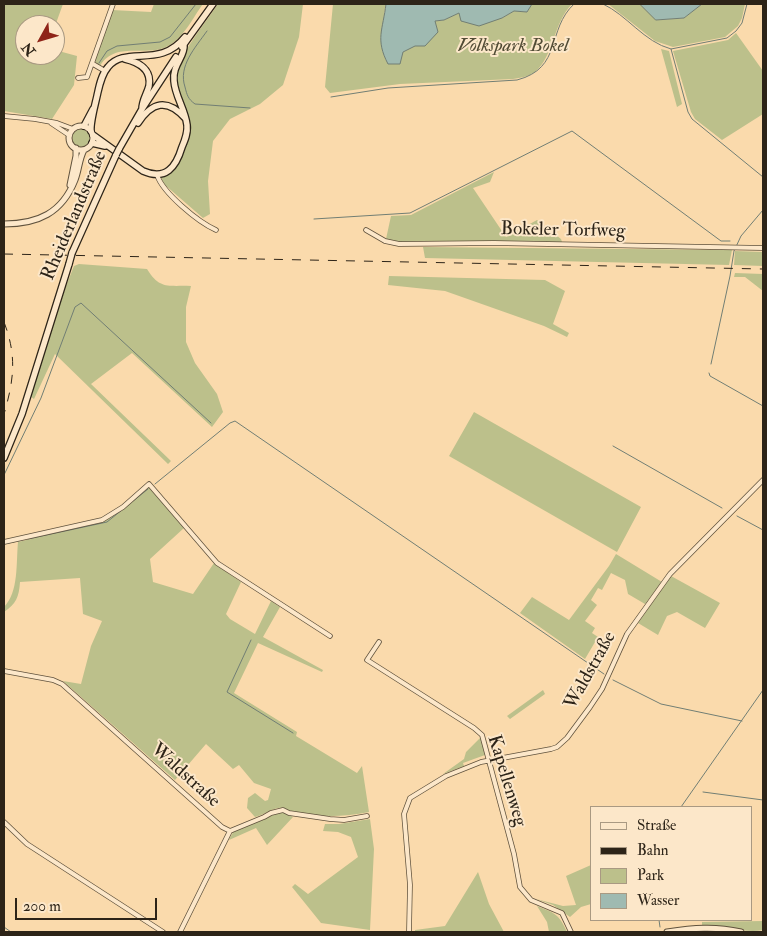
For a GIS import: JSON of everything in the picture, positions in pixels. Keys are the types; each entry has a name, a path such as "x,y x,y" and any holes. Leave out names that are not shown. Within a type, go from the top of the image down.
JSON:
{"main road":[{"name":"Rheiderlandstraße","path":"4,458 22,414 72,253 117,152 142,109 213,4"},
{"path":"84,126 94,107 105,71 112,63 131,56 166,53 193,32"},
{"path":"94,107 92,133 143,171 157,174 168,171 178,158 187,130 186,119 174,80 177,62 185,51 184,45"},
{"path":"123,59 140,64 149,77 149,85 142,101 142,109"},
{"path":"131,129 137,125 149,110 159,105 168,105 174,108 186,119"},
{"path":"92,143 109,147"}],"street":[{"path":"78,78 87,77 113,4"},
{"path":"92,64 105,71"},
{"path":"4,116 36,119 57,123 73,129"},
{"path":"51,123 69,136"},
{"path":"4,224 27,223 38,220 52,212 62,202 75,179 84,150 92,143 92,133 84,126 80,126 73,129 69,136 70,143 76,148 84,150"},
{"path":"70,190 76,148"},
{"path":"157,174 160,182 172,196 207,226 216,230"},
{"name":"Bokeler Torfweg","path":"366,230 385,241 399,244 763,248"},
{"name":"Waldstraße","path":"409,932 410,885 404,814 410,798 446,776 480,762 550,750 557,747 567,738 602,689 628,634 670,574 763,480"},
{"path":"4,542 102,520 123,507 149,484 217,563 330,636"},
{"name":"Kapellenweg","path":"379,642 367,660 482,735 514,854 520,887 531,900 562,913 571,932"},
{"name":"Waldstraße","path":"4,671 53,680 62,684 222,827 230,830 270,813 283,810 290,814 330,819 344,820 367,816"},
{"path":"4,822 26,844 163,932"},
{"path":"180,932 230,830"},
{"path":"667,932 714,927 741,932"}],"green space":[{"path":"4,4 63,4 59,15 15,15 15,65 65,65 65,53 77,56 74,85 52,119 4,111"},
{"path":"154,4 203,4 179,38 168,46 151,51 123,51 106,58 100,66 95,62 112,10 151,12"},
{"path":"218,4 303,4 299,37 283,85 260,104 230,119 213,141 208,181 210,214 203,218 165,185 161,176 173,170 180,161 189,133 189,119 176,77 179,63"},
{"name":"Volkspark Bokel","path":"333,4 386,4 384,15 403,52 415,45 435,21 444,20 459,13 502,18 514,11 527,12 532,4 572,4 561,20 546,57 535,72 528,76 513,79 400,84 330,93 325,87"},
{"name":"Volkspark Bokel","path":"608,4 640,4 657,20 684,18 702,4 745,4 738,26 725,37 673,47 655,41"},
{"path":"736,33 763,71 763,114 722,140 695,119 691,112 673,51 728,40"},
{"path":"661,49 669,51 682,104 677,107"},
{"path":"81,129 87,132 90,138 87,144 81,147 75,144 72,138 75,132"},
{"path":"494,172 490,182 473,188 506,237 537,220 561,239 562,242 399,242 386,239 391,216 411,215"},
{"path":"423,247 732,250 729,265 425,258"},
{"path":"735,251 763,252 763,266 734,265"},
{"path":"79,264 147,269 156,280 165,285 191,286 186,307 186,342 195,363 217,394 223,412 212,427 132,353 91,384 171,461 168,464 55,354 34,399 30,396 66,286 74,266"},
{"path":"735,273 763,274 763,291 745,277 734,277"},
{"path":"389,276 545,280 565,291 553,324 569,333 567,337 544,326 445,291 388,285"},
{"path":"474,412 641,507 617,552 449,456"},
{"path":"149,487 184,528 150,559 153,582 193,594 214,563 241,582 226,614 230,619 255,634 271,601 280,607 263,637 323,670 322,672 258,643 234,693 297,732 296,736 357,773 362,766 369,812 340,816 321,816 280,808 255,817 247,808 248,798 255,793 265,801 268,800 271,789 254,783 239,765 233,769 206,744 175,780 63,681 81,684 91,646 102,621 83,614 80,578 20,582 16,600 4,612 4,607 9,601 14,585 18,542 103,521 124,508"},
{"path":"616,554 662,582 645,604 628,594 625,580 611,573 602,590 598,588 591,600 597,605 585,621 595,628 592,633 598,637 585,659 520,613 532,597 569,620"},
{"path":"671,576 720,603 705,628 677,612 667,616 658,635 638,623"},
{"path":"543,690 545,694 510,719 507,716"},
{"path":"481,737 485,755 463,763 464,766 443,774 464,759 466,752"},
{"path":"283,812 293,817 267,845 256,828 229,840 233,832"},
{"path":"370,819 374,849 370,930 321,923 292,887 295,884 308,894 358,857 351,837 338,832 323,831 325,824 339,824"},
{"path":"590,865 590,904 581,907 570,917 553,905 536,899 563,906 576,905 566,876"},
{"path":"478,872 489,904 504,932 415,932 415,930 445,926"},
{"path":"537,906 556,915 567,932 549,932 547,922"},
{"path":"763,921 763,930 756,931 702,925 702,922"}],"water":[{"path":"386,4 532,4 527,12 514,11 502,18 479,26 461,21 459,13 444,20 435,21 438,32 425,46 415,46 403,52 400,64 388,64 381,41"},
{"path":"640,4 702,4 684,18 656,20"}],"waterway":[{"path":"99,63 107,51 117,46 160,42 170,37 196,4"},
{"path":"331,97 388,88 517,80 532,74 548,58 565,14 574,4"},
{"path":"603,4 652,41 671,49"},
{"path":"747,4 742,23 727,38 671,49 688,112 692,119 763,177"},
{"path":"207,31 186,65 183,79 188,97 195,104 250,108"},
{"path":"314,219 410,213 572,131 721,241 730,241"},
{"path":"711,364 734,251 741,236 763,210"},
{"path":"4,475 41,398 75,307 81,303 211,423"},
{"path":"709,373 710,376 763,406"},
{"path":"155,484 230,423 235,421 604,674"},
{"path":"613,446 722,508"},
{"path":"28,539 107,522 148,489"},
{"path":"737,516 763,530"},
{"path":"4,544 22,540"},
{"path":"251,640 227,692 293,733"},
{"path":"613,680 661,704 742,721"},
{"path":"682,806 763,690"},
{"path":"703,792 763,800"},
{"path":"659,921 660,927"},
{"path":"4,927 11,932"}],"railway":[{"path":"4,254 763,269"},
{"path":"4,322 11,346 13,368 4,414"}]}
